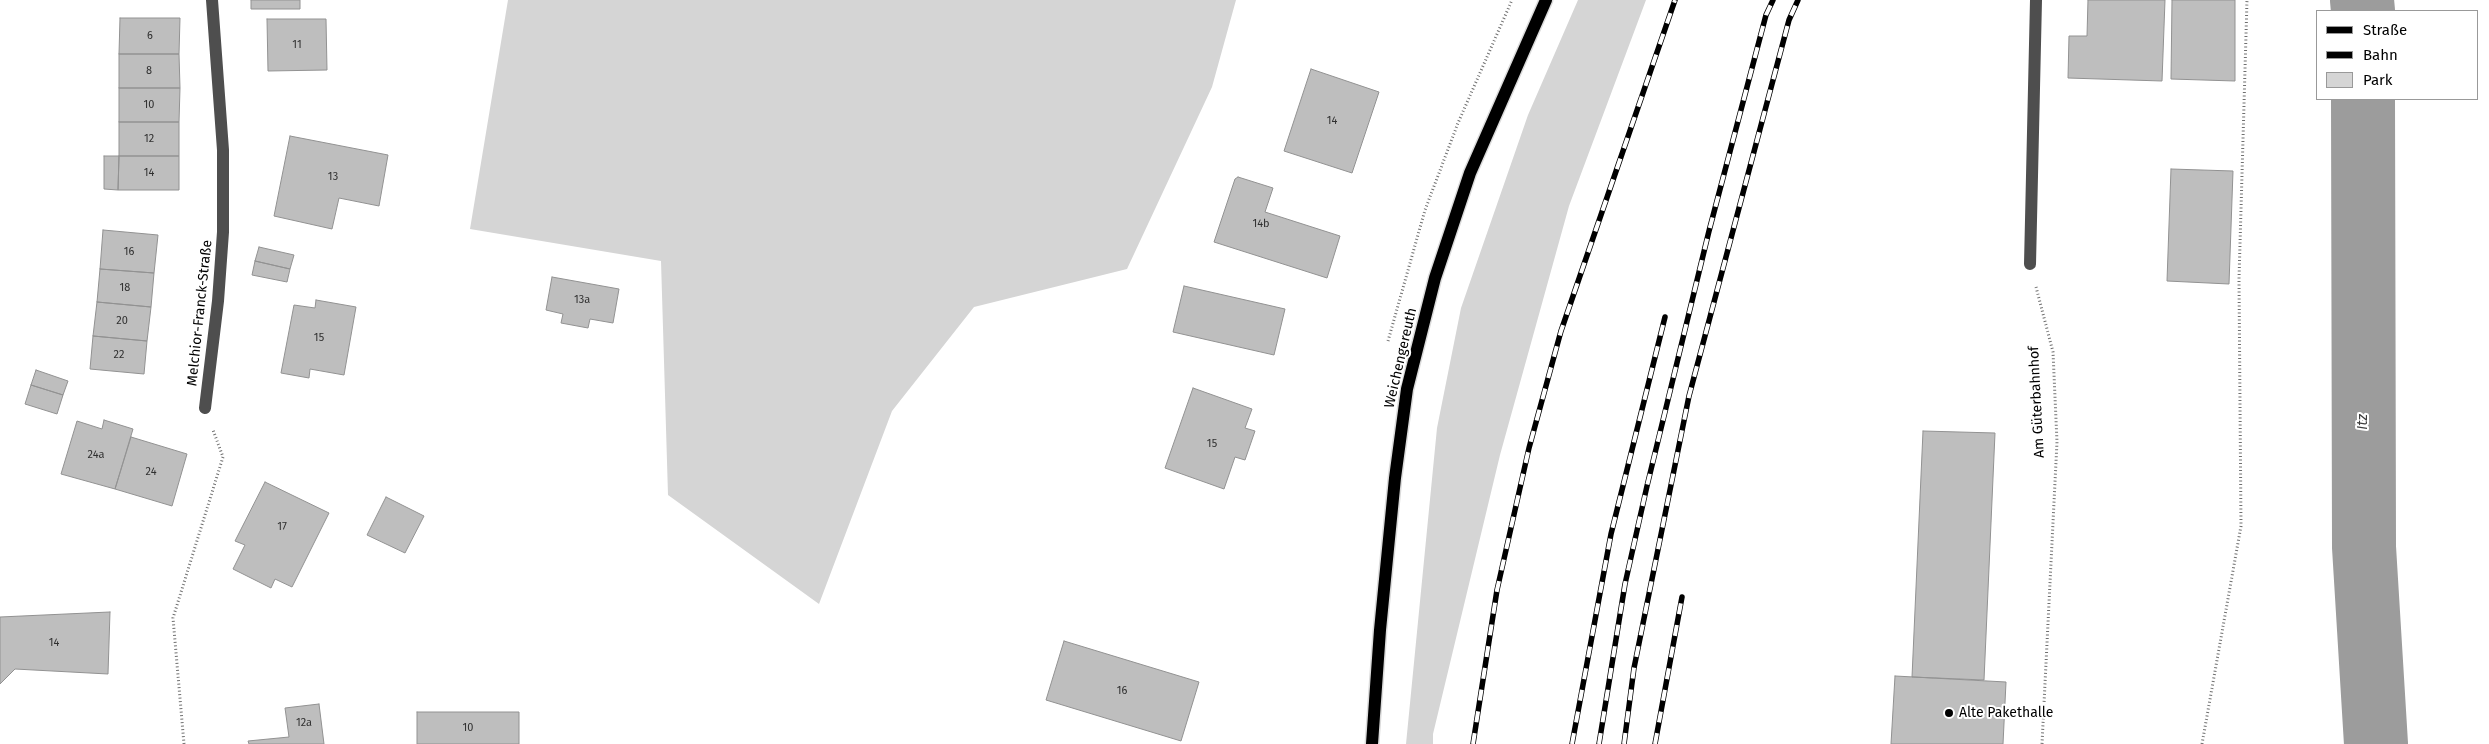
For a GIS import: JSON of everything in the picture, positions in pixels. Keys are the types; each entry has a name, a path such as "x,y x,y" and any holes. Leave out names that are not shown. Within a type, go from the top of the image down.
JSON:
{"main road":[{"name":"Weichengereuth","path":"1372,744 1394,478 1407,389 1435,278 1470,173 1546,0"}],"street":[{"name":"Melchior-Franck-Straße","path":"205,408 218,301 223,232 223,150 212,0"},
{"path":"2030,264 2036,0"}],"path":[{"path":"2202,744 2242,526 2239,279 2247,0"},
{"name":"Am Güterbahnhof","path":"2030,264 2053,352 2057,442 2042,744"},
{"path":"184,744 173,618 223,457 205,408"}],"green space":[{"path":"508,0 1236,0 1212,87 1127,269 974,307 892,411 819,604 668,495 661,261 470,229"},
{"path":"1578,0 1646,0 1569,206 1500,455 1433,734 1433,744 1406,744 1437,428 1461,308 1528,115"}],"building":[{"path":"251,0 300,0 300,9 251,9"},
{"path":"2088,0 2165,0 2162,81 2068,78 2069,36 2087,36"},
{"path":"2172,0 2235,0 2235,81 2171,79"},
{"path":"120,18 180,18 179,54 119,54"},
{"path":"267,19 326,19 327,70 268,71"},
{"path":"119,54 179,54 180,88 119,88"},
{"path":"1311,69 1379,92 1352,173 1284,151"},
{"path":"119,88 180,88 179,122 119,122"},
{"path":"119,122 179,122 179,156 119,156"},
{"path":"290,136 388,155 379,206 339,198 332,229 274,216"},
{"path":"104,156 119,156 118,190 104,189"},
{"path":"119,156 179,156 179,190 118,190"},
{"path":"2171,169 2233,171 2229,284 2167,281"},
{"path":"1238,177 1273,188 1265,212 1340,236 1327,278 1214,242 1235,179"},
{"path":"103,230 158,235 154,273 100,269"},
{"path":"259,247 294,255 290,269 255,261"},
{"path":"255,261 290,269 287,282 252,275"},
{"path":"100,269 154,273 151,307 97,302"},
{"path":"552,277 619,289 613,323 590,319 588,328 561,323 563,314 546,310"},
{"path":"1184,286 1285,309 1274,355 1173,332"},
{"path":"316,300 356,307 344,375 310,369 309,378 281,373 294,305 315,308"},
{"path":"97,302 151,307 147,341 93,336"},
{"path":"93,336 147,341 144,374 90,369"},
{"path":"36,370 68,381 63,395 31,385"},
{"path":"31,385 63,395 57,414 25,404"},
{"path":"1193,388 1252,409 1245,428 1255,431 1245,460 1235,457 1224,489 1165,468"},
{"path":"104,420 133,429 115,489 61,474 77,421 102,429"},
{"path":"1923,431 1995,433 1984,680 1912,677"},
{"path":"131,437 187,454 172,506 115,489"},
{"path":"265,482 329,513 292,587 275,579 271,588 233,569 245,545 235,541"},
{"path":"386,497 424,516 405,553 367,535"},
{"path":"110,612 108,674 15,669 0,684 0,617"},
{"path":"1064,641 1199,682 1181,741 1046,700"},
{"name":"Alte Pakethalle","path":"1895,676 2006,682 2003,744 1891,744"},
{"path":"319,704 324,744 249,744 248,741 289,737 285,708"},
{"path":"417,712 519,712 519,744 417,744"}],"waterway":[{"name":"Itz","path":"2362,0 2363,10"},
{"name":"Itz","path":"2363,100 2364,547 2376,744"}],"railway":[{"path":"1473,744 1497,590 1529,448 1561,331 1675,0"},
{"path":"1599,744 1625,584 1647,486 1709,231 1766,15 1773,0"},
{"path":"1624,744 1634,668 1689,396 1789,20 1798,0"},
{"path":"1572,744 1611,534 1665,317"},
{"path":"1655,744 1682,597"}],"place":[{"name":"Alte Pakethalle","path":"1949,713"}]}
